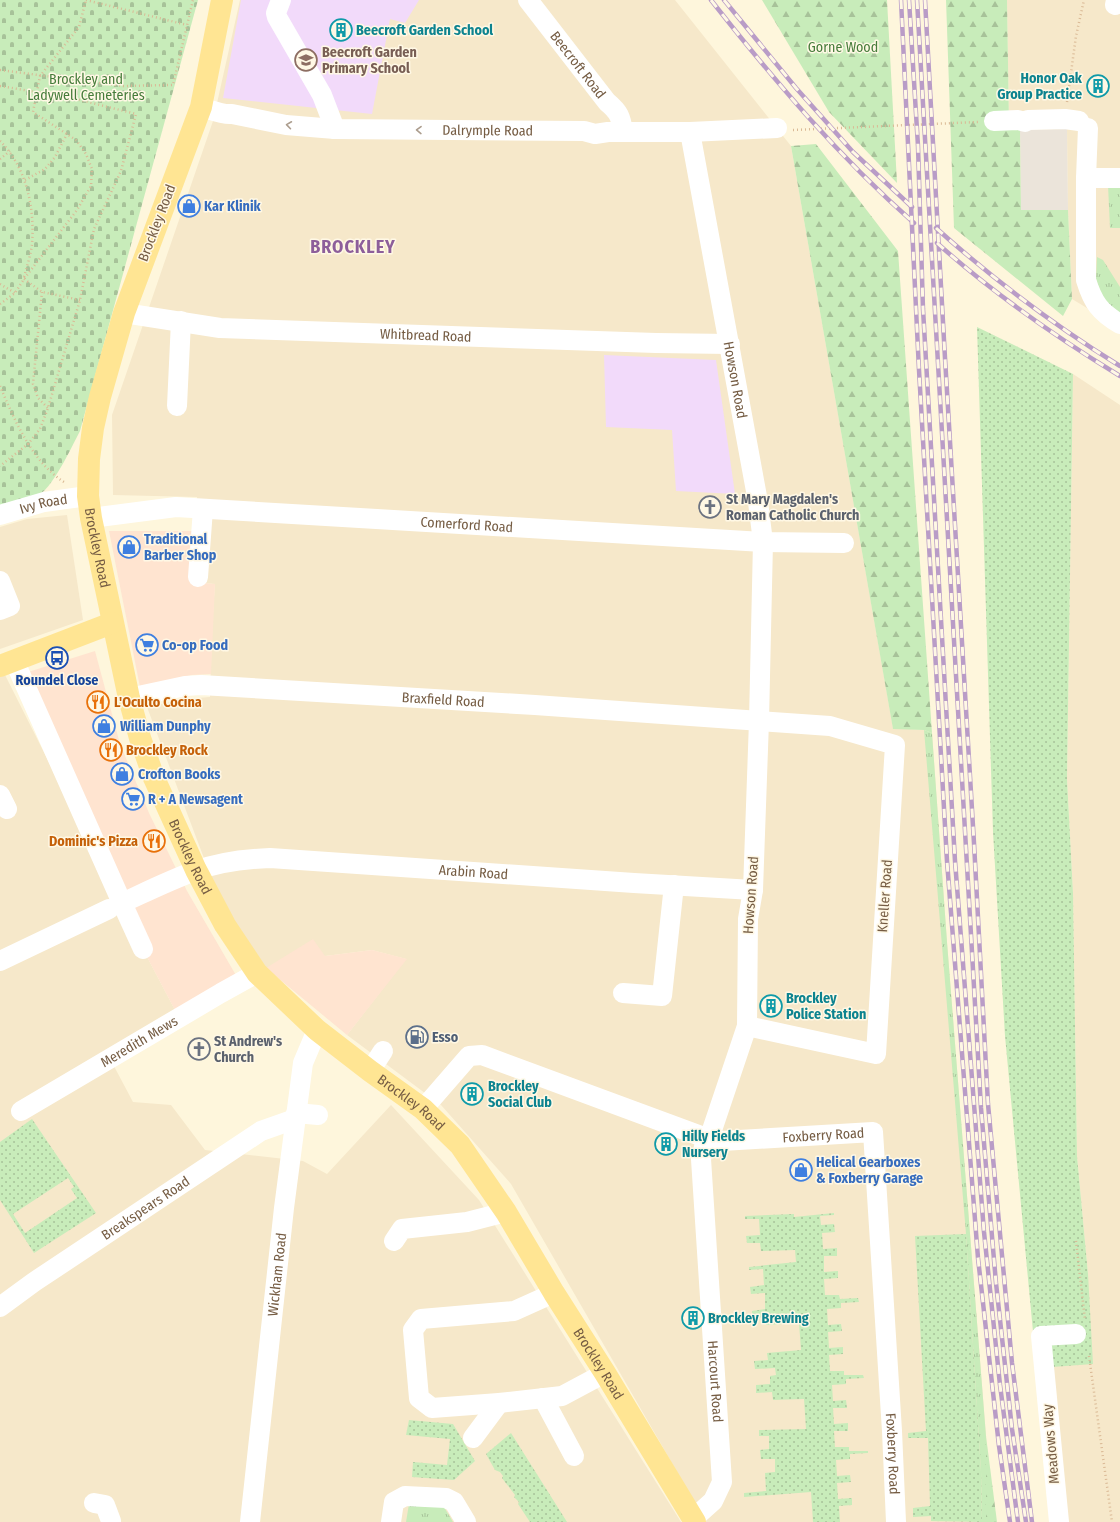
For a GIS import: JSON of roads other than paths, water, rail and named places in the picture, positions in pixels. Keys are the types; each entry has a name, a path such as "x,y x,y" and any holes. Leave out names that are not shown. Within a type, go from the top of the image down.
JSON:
{"main road":[{"name":"Brockley Road","path":"222,0 201,107 124,313 100,397 93,428 89,459 88,496 91,518 128,698 154,778 196,870 225,925 258,974 317,1030 370,1071 423,1109 460,1145 506,1212 554,1293 605,1373 694,1520"},
{"path":"7,663 112,623"}],"street":[{"path":"280,0 276,13 277,17 322,95 335,129"},
{"name":"Beecroft Road","path":"528,0 607,102 617,110 621,120 623,132"},
{"name":"Dalrymple Road","path":"201,107 216,111 223,115 232,114 286,124 335,129 584,131 595,134 608,132 690,132 777,128"},
{"path":"994,121 1018,120 1025,122 1028,120 1078,123 1086,178 1086,280 1090,294 1095,303 1106,316 1120,324"},
{"name":"Howson Road","path":"690,132 730,344 758,502 763,542 760,721 753,890 748,919 747,1026 708,1139"},
{"path":"1086,178 1120,178"},
{"name":"Whitbread Road","path":"124,313 220,328 730,344"},
{"path":"177,406 181,321"},
{"name":"Ivy Road","path":"0,515 44,502 88,496"},
{"name":"Comerford Road","path":"91,518 176,507 763,542 844,543"},
{"path":"198,577 203,508"},
{"path":"0,581 10,606 0,610"},
{"path":"7,663 115,906 143,949"},
{"name":"Braxfield Road","path":"128,698 185,686 201,685 760,721"},
{"name":"Kneller Road","path":"747,1026 876,1054 895,745 830,726 760,721"},
{"name":"Arabin Road","path":"0,961 115,906 196,870 226,862 248,859 270,858 753,890"},
{"path":"624,993 662,996 674,885"},
{"name":"Meredith Mews","path":"21,1111 221,993 258,974"},
{"name":"Wickham Road","path":"250,1522 284,1208 303,1063 317,1030"},
{"path":"370,1071 383,1051"},
{"name":"Foxberry Road","path":"423,1109 444,1074 469,1056 482,1054 708,1139 722,1141 873,1132 896,1522"},
{"path":"296,1116 318,1115"},
{"name":"Breakspears Road","path":"0,1307 34,1282 261,1132 296,1116"},
{"name":"Harcourt Road","path":"694,1520 713,1501 722,1482 701,1159 708,1139"},
{"path":"394,1241 402,1229 467,1222 506,1212"},
{"path":"554,1293 514,1311 421,1319 413,1330 419,1398 432,1408 562,1396 605,1373"},
{"name":"Meadows Way","path":"1059,1522 1041,1336 1076,1334"},
{"path":"543,1398 574,1456"},
{"path":"473,1438 499,1403"},
{"path":"391,1522 394,1502 405,1496 446,1498 454,1502 466,1522"},
{"path":"94,1504 105,1505 115,1522"}],"railway":[{"path":"711,0 758,59 807,116 859,171 914,223"},
{"path":"724,0 796,88 853,152 912,207"},
{"path":"901,0 919,370 947,861 978,1258 999,1446 1010,1522"},
{"path":"909,0 918,146 923,309 955,861 984,1232 1000,1385 1018,1522"},
{"path":"917,0 981,1108 996,1283 1012,1429 1026,1522"},
{"path":"925,0 988,1104 1012,1363 1032,1522"},
{"path":"936,228 1002,284 1072,335 1120,366"},
{"path":"937,243 980,279 1026,314 1072,346 1120,376"}],"place":[{"name":"Beecroft Garden School","path":"341,30"},
{"name":"Beecroft Garden Primary School","path":"306,60"},
{"name":"Honor Oak Group Practice","path":"1098,86"},
{"name":"Kar Klinik","path":"189,206"},
{"name":"St Mary Magdalen's Roman Catholic Church","path":"710,507"},
{"name":"Traditional Barber Shop","path":"129,547"},
{"name":"Co-op Food","path":"147,645"},
{"name":"Roundel Close","path":"57,658"},
{"name":"L'Oculto Cocina","path":"98,702"},
{"name":"William Dunphy","path":"104,726"},
{"name":"Brockley Rock","path":"111,750"},
{"name":"Crofton Books","path":"122,774"},
{"name":"R + A Newsagent","path":"133,799"},
{"name":"Dominic's Pizza","path":"154,841"},
{"name":"Brockley Police Station","path":"771,1006"},
{"name":"Esso","path":"417,1037"},
{"name":"St Andrew's Church","path":"199,1049"},
{"name":"Brockley Social Club","path":"472,1094"},
{"name":"Hilly Fields Nursery","path":"666,1144"},
{"name":"Helical Gearboxes & Foxberry Garage","path":"801,1170"},
{"name":"Brockley Brewing","path":"693,1318"}],"district":[{"name":"BROCKLEY","path":"353,247"}],"park label":[{"name":"Gorne Wood","path":"843,47"},
{"name":"Brockley and Ladywell Cemeteries","path":"86,88"}]}
